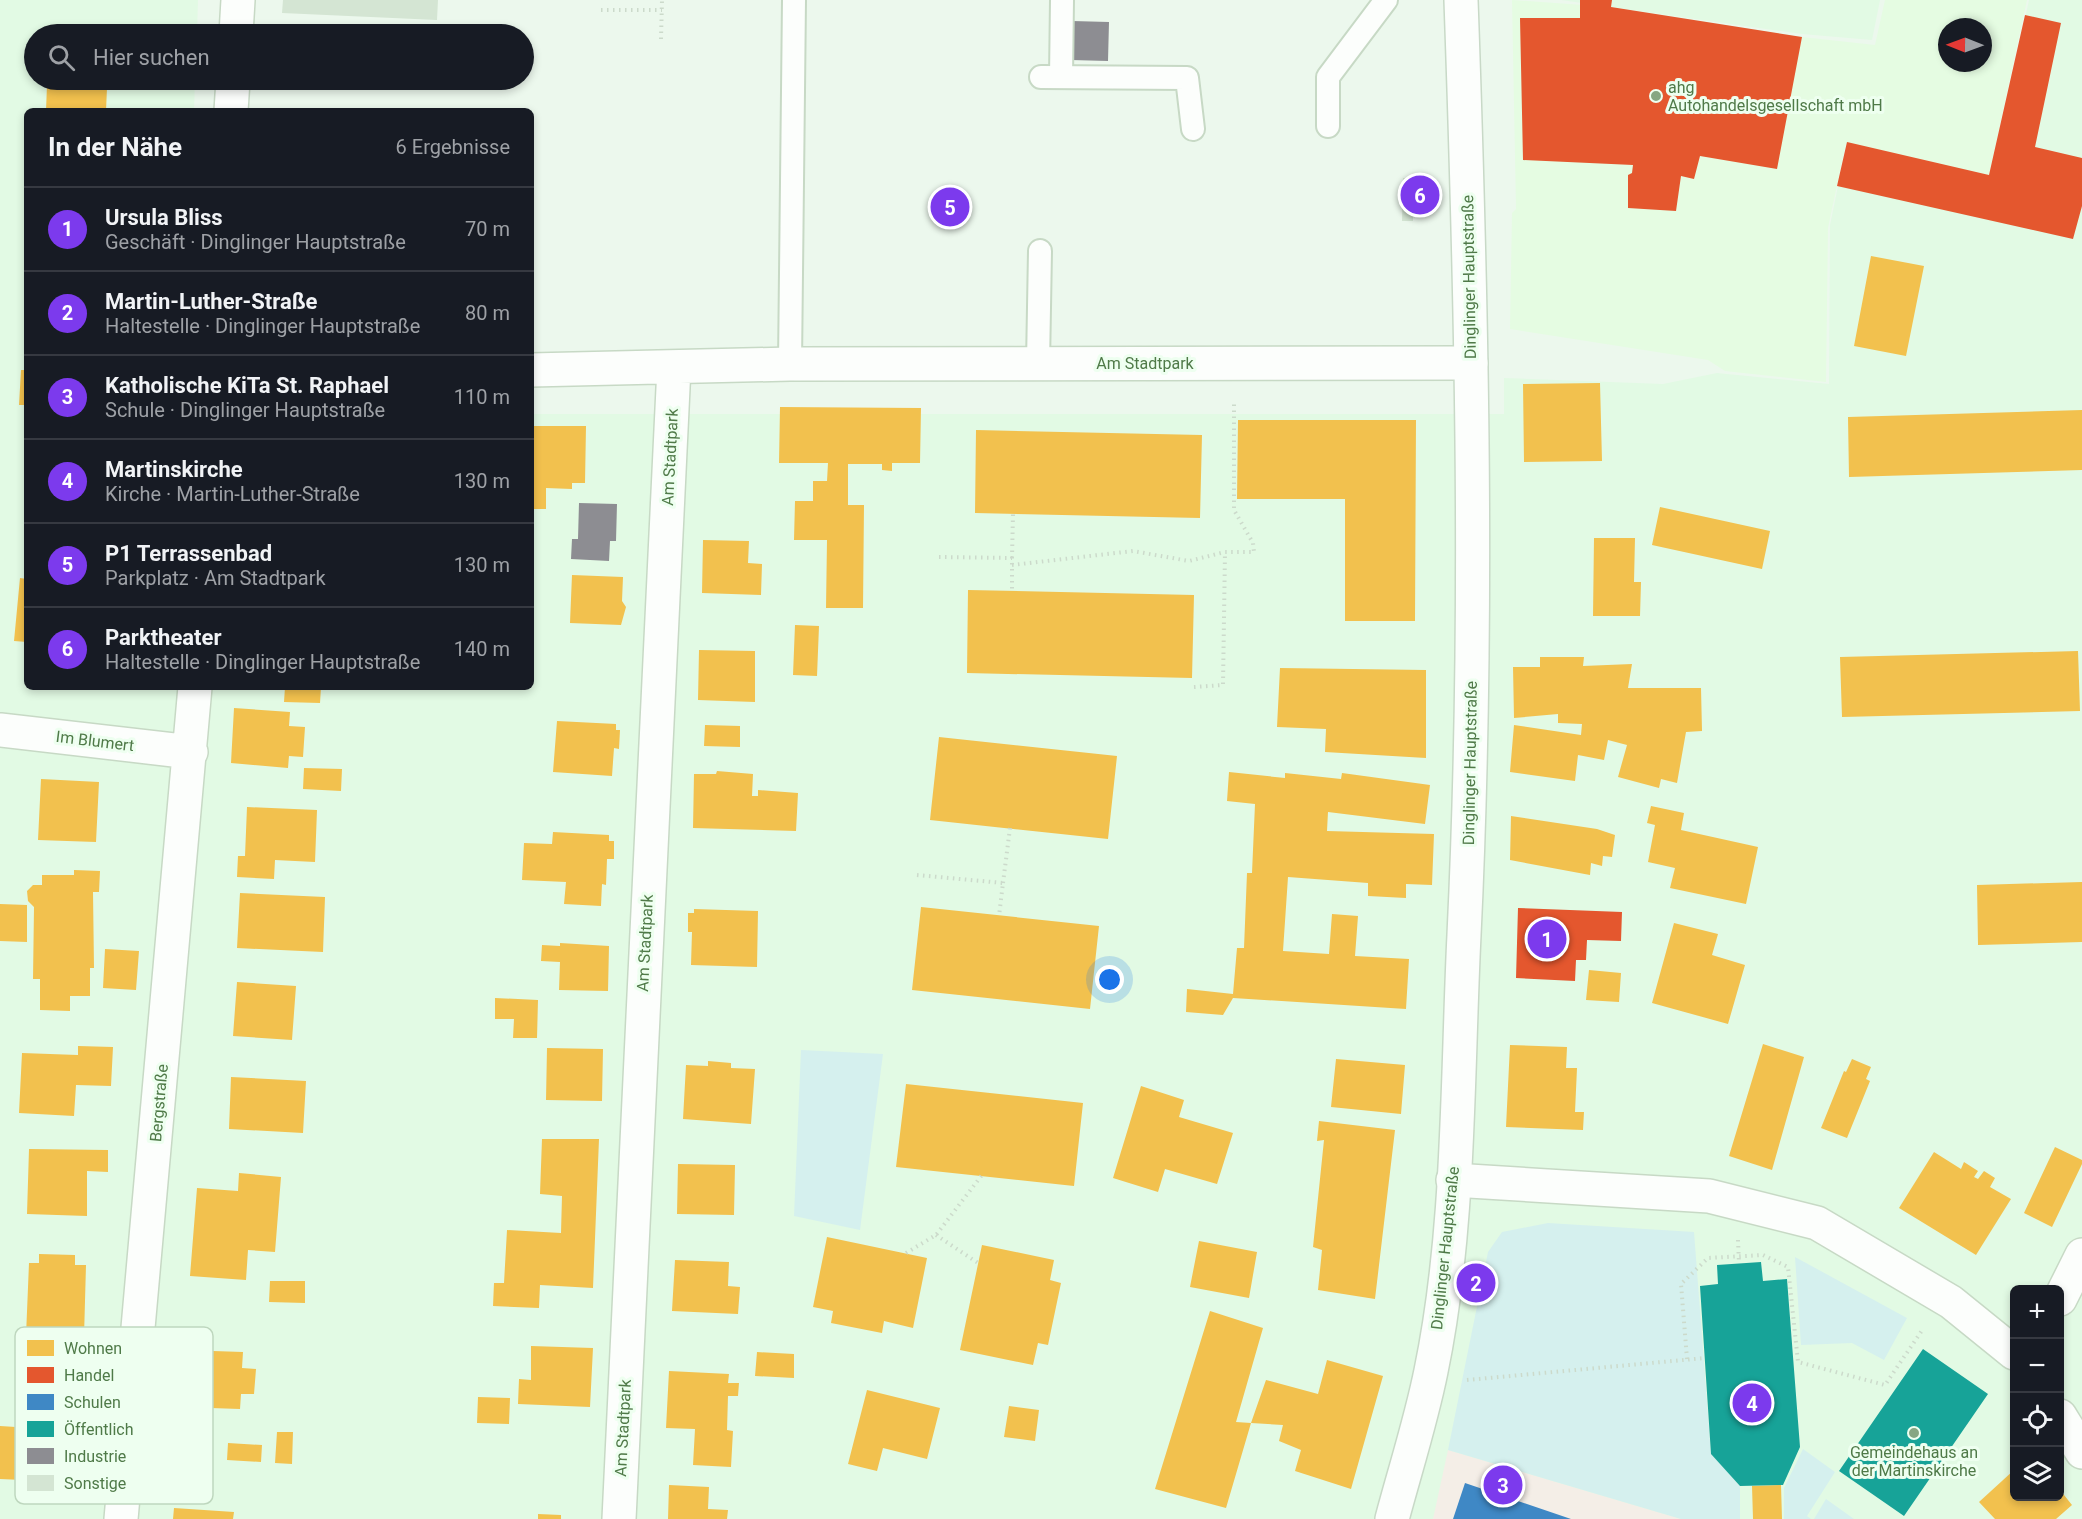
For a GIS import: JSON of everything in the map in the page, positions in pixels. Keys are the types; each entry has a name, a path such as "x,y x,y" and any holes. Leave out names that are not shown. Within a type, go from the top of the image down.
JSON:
{"street":[{"path":"237,24 238,0"},
{"name":"Dinglinger Hauptstraße","path":"1392,1519 1431,1371 1444,1278 1453,1180 1471,769 1471,363 1461,0"},
{"path":"231,108 232,90"},
{"name":"Am Stadtpark","path":"534,370 790,364 1471,363"},
{"name":"Am Stadtpark","path":"619,1519 674,367"},
{"name":"Bergstraße","path":"139,1327 195,690"},
{"name":"Im Blumert","path":"0,730 191,752"},
{"path":"1453,1180 1709,1196 1817,1222 1951,1302 2010,1350"},
{"path":"2064,1291 2082,1256"},
{"path":"2064,1423 2082,1452"},
{"name":"Bergstraße","path":"122,1519 123,1504"}],"lane":[{"path":"790,364 794,0"},
{"path":"1062,0 1051,77 1187,78 1193,129"},
{"path":"1328,126 1328,77 1386,0"},
{"path":"1038,364 1040,251"}],"path":[{"path":"661,39 662,0"},
{"path":"601,10 662,10"},
{"path":"1012,565 1133,551 1190,561 1225,552 1254,552 1253,543 1234,510 1234,363"},
{"path":"1012,591 1013,514"},
{"path":"1194,687 1223,685 1225,552"},
{"path":"939,557 1012,558"},
{"path":"999,916 1010,828"},
{"path":"917,875 1003,884"},
{"path":"906,1253 936,1235 982,1175"},
{"path":"936,1235 978,1263"},
{"path":"1738,1247 1739,1263"},
{"path":"1687,1359 1681,1284 1708,1258 1738,1255 1763,1256 1788,1267 1798,1362 1885,1385 1916,1339"},
{"path":"1431,1371 1463,1380 1705,1358"}],"shaded area":[{"path":"0,0 198,0 197,24 24,24 24,90 195,90 194,108 24,108 24,690 534,690 534,414 1504,414 1504,378 1663,384 1717,373 1829,384 1830,225 1847,142 1990,176 2029,0 2082,0 2082,1519 0,1519"},
{"path":"1512,0 1611,7 1802,37 1875,45 1885,0 2027,0 1989,175 1846,143 1828,228 1826,382 1725,371 1708,360 1510,329 1512,213 1516,209"},
{"path":"1561,0 1880,0 1872,40 1802,34"},
{"path":"801,1050 883,1054 860,1230 794,1216"},
{"path":"1548,1223 1694,1232 1711,1454 1740,1486 1740,1519 1681,1519 1448,1450 1488,1252 1502,1232"},
{"path":"1795,1257 1907,1318 1884,1360 1852,1343 1801,1345"},
{"path":"1803,1449 1835,1472 1807,1516 1811,1519 1784,1519 1784,1488"},
{"path":"1448,1450 1681,1519 1433,1519"},
{"path":"1826,1499 1854,1519 1814,1519"}],"building: Wohnen":[{"path":"47,90 107,90 106,108 46,108"},
{"path":"1871,256 1924,266 1906,356 1854,346"},
{"path":"21,370 24,370 24,405 19,405"},
{"path":"1600,383 1602,461 1524,462 1523,384"},
{"path":"780,407 921,408 920,463 892,463 892,471 882,470 882,464 848,464 848,505 864,505 863,608 826,608 827,540 794,540 795,501 813,501 813,481 827,481 828,463 779,463"},
{"path":"2082,410 2082,470 1849,477 1848,417"},
{"path":"1238,420 1416,420 1415,621 1345,621 1345,499 1237,499"},
{"path":"534,426 586,426 585,483 572,483 572,489 546,488 546,509 534,509"},
{"path":"976,430 1202,435 1200,518 975,513"},
{"path":"1660,507 1770,531 1762,569 1652,545"},
{"path":"1594,538 1635,538 1634,582 1641,582 1640,616 1593,616"},
{"path":"703,540 749,541 748,563 762,564 761,595 702,593"},
{"path":"572,575 623,577 622,601 626,607 621,625 570,623"},
{"path":"20,578 24,579 24,642 14,641"},
{"path":"968,590 1194,595 1192,678 967,673"},
{"path":"795,625 819,626 817,676 793,675"},
{"path":"699,650 755,651 755,702 698,700"},
{"path":"2078,651 2080,711 1842,717 1840,657"},
{"path":"1540,657 1584,657 1583,666 1632,664 1628,688 1701,688 1702,731 1686,732 1677,783 1661,779 1659,788 1618,777 1627,745 1608,740 1604,760 1578,755 1575,781 1510,772 1514,725 1581,735 1582,724 1558,723 1558,714 1514,718 1513,667 1540,667"},
{"path":"1280,668 1426,670 1426,758 1325,752 1326,729 1277,727"},
{"path":"285,690 321,690 320,703 284,702"},
{"path":"234,708 290,712 289,726 305,727 303,757 289,756 288,768 231,763"},
{"path":"557,721 616,724 616,730 620,730 619,749 614,748 612,776 553,772"},
{"path":"705,725 740,726 740,747 704,746"},
{"path":"939,737 1117,756 1108,839 930,820"},
{"path":"304,768 342,769 341,791 303,789"},
{"path":"717,771 753,774 752,796 758,796 758,790 798,793 796,831 693,828 694,774 716,774"},
{"path":"1229,772 1285,778 1285,773 1341,779 1342,773 1430,785 1425,824 1328,812 1327,831 1434,834 1432,885 1406,884 1406,898 1368,896 1368,883 1288,877 1283,951 1329,954 1332,914 1358,916 1355,956 1409,959 1406,1009 1233,998 1223,1015 1186,1012 1187,989 1233,994 1237,948 1244,948 1247,873 1252,873 1255,804 1227,801"},
{"path":"41,779 99,782 96,842 38,840"},
{"path":"1651,806 1684,813 1681,830 1758,847 1746,904 1670,888 1675,868 1648,862 1655,825 1647,823"},
{"path":"247,807 317,810 315,862 275,860 274,879 237,877 238,856 245,856"},
{"path":"1511,816 1597,829 1615,835 1612,857 1603,856 1602,866 1591,863 1590,875 1510,860"},
{"path":"553,832 609,835 609,841 614,841 614,859 607,859 606,885 602,884 601,906 564,904 566,882 522,880 524,843 552,844"},
{"path":"74,870 100,871 99,892 93,892 94,968 90,968 90,996 70,996 70,1011 40,1010 40,979 33,979 34,907 28,901 27,891 33,885 42,885 42,875 74,875"},
{"path":"2082,882 2082,942 1978,945 1977,885"},
{"path":"240,893 325,897 323,952 237,948"},
{"path":"0,904 27,905 27,942 0,941"},
{"path":"921,907 1099,926 1090,1009 912,990"},
{"path":"694,909 758,911 757,967 691,965 692,932 688,932 688,913 694,913"},
{"path":"1674,923 1718,934 1712,955 1745,965 1728,1024 1652,1003"},
{"path":"560,943 609,946 608,991 559,990 560,962 541,961 542,945 560,946"},
{"path":"105,949 139,951 136,990 103,988"},
{"path":"1589,970 1621,973 1619,1002 1586,1000"},
{"path":"237,982 296,986 292,1040 233,1036"},
{"path":"495,998 538,1000 537,1038 513,1038 514,1019 495,1019"},
{"path":"1763,1044 1804,1057 1772,1170 1729,1156"},
{"path":"1510,1045 1567,1047 1566,1068 1577,1068 1575,1112 1584,1112 1583,1130 1506,1127"},
{"path":"78,1046 113,1047 111,1086 76,1085 74,1116 19,1113 22,1053 78,1055"},
{"path":"547,1048 603,1049 602,1101 546,1100"},
{"path":"1336,1059 1405,1065 1401,1114 1331,1107"},
{"path":"1852,1059 1871,1067 1866,1079 1870,1081 1847,1138 1821,1128 1844,1071 1846,1072"},
{"path":"708,1061 731,1063 731,1068 755,1069 751,1124 683,1119 686,1065 708,1066"},
{"path":"231,1077 306,1081 303,1133 229,1129"},
{"path":"906,1084 1083,1103 1074,1186 896,1167"},
{"path":"1141,1086 1184,1100 1179,1117 1233,1133 1217,1184 1165,1169 1158,1192 1113,1178"},
{"path":"1319,1121 1395,1130 1375,1299 1318,1290 1322,1250 1313,1247 1324,1140 1317,1141"},
{"path":"542,1139 599,1139 593,1288 540,1285 539,1308 493,1306 494,1283 504,1283 507,1230 561,1233 562,1196 540,1194"},
{"path":"2055,1147 2082,1160 2082,1164 2052,1227 2024,1213"},
{"path":"29,1149 108,1150 108,1172 87,1171 87,1216 27,1214"},
{"path":"1934,1152 1961,1169 1964,1162 1978,1171 1974,1177 1978,1179 1984,1171 1995,1178 1990,1187 2011,1199 1976,1255 1899,1208"},
{"path":"678,1164 735,1165 734,1215 677,1214"},
{"path":"239,1173 281,1177 275,1252 248,1250 246,1280 190,1276 197,1188 238,1191"},
{"path":"827,1237 927,1258 913,1328 884,1321 882,1333 831,1323 833,1311 813,1307"},
{"path":"1199,1241 1257,1252 1249,1298 1190,1287"},
{"path":"982,1245 1054,1260 1050,1280 1061,1283 1048,1345 1038,1343 1033,1365 960,1350"},
{"path":"39,1254 75,1255 75,1265 86,1265 84,1327 26,1327 29,1263 39,1263"},
{"path":"675,1260 729,1262 728,1286 740,1287 738,1314 672,1311"},
{"path":"270,1281 305,1281 305,1303 269,1302"},
{"path":"1210,1311 1263,1328 1236,1422 1251,1423 1226,1508 1155,1489"},
{"path":"531,1346 593,1348 590,1407 518,1404 519,1379 531,1380"},
{"path":"213,1351 243,1352 242,1368 256,1369 254,1394 241,1394 240,1409 213,1408"},
{"path":"757,1352 794,1354 794,1378 755,1376"},
{"path":"1327,1360 1383,1376 1351,1489 1295,1471 1301,1450 1279,1441 1283,1425 1251,1423 1266,1380 1318,1394"},
{"path":"669,1371 729,1374 728,1383 739,1383 738,1396 728,1396 727,1430 733,1431 731,1467 693,1465 695,1429 666,1428"},
{"path":"867,1390 940,1408 927,1459 883,1448 877,1471 848,1464"},
{"path":"478,1397 510,1398 509,1424 477,1423"},
{"path":"1009,1406 1039,1410 1035,1441 1004,1437"},
{"path":"0,1426 15,1427 15,1480 0,1479"},
{"path":"277,1432 293,1432 292,1464 275,1463"},
{"path":"228,1443 262,1445 261,1462 227,1460"},
{"path":"2010,1474 2010,1501 2064,1501 2064,1495 2072,1505 2056,1519 1995,1519 1979,1502"},
{"path":"669,1485 709,1487 708,1509 728,1510 727,1519 668,1519"},
{"path":"1781,1485 1782,1519 1753,1519 1752,1486"},
{"path":"174,1508 234,1512 233,1519 173,1519"},
{"path":"538,1514 561,1515 561,1519 538,1519"}],"building: Handel":[{"name":"ahg Autohandelsgesellschaft mbH","path":"1580,0 1612,0 1611,7 1802,37 1777,169 1700,156 1694,179 1681,176 1676,211 1628,208 1628,175 1632,173 1633,165 1523,160 1520,18 1580,18"},
{"path":"2025,15 2061,23 2035,147 2082,158 2082,206 2073,239 1837,186 1847,142 1989,175"},
{"path":"1518,908 1622,912 1621,941 1587,940 1586,960 1576,960 1575,981 1516,978"}],"building: Schulen":[{"path":"1465,1483 1571,1519 1453,1519"}],"building: Öffentlich":[{"path":"1761,1262 1763,1281 1787,1279 1800,1447 1783,1485 1740,1486 1711,1454 1700,1286 1718,1284 1717,1265"},
{"name":"Gemeindehaus an der Martinskirche","path":"1923,1349 1988,1394 1904,1516 1839,1471"}],"building: Industrie":[{"path":"1072,21 1109,22 1108,61 1071,60"},
{"path":"579,503 617,504 616,541 610,541 609,561 571,559 572,539 578,539"}],"building: Sonstige":[{"path":"283,0 438,0 437,20 282,13"},
{"path":"1403,178 1414,178 1413,221 1402,221"}],"place":[{"name":"ahg Autohandelsgesellschaft mbH","path":"1656,96"},
{"name":"Parktheater","path":"1420,195"},
{"name":"P1 Terrassenbad","path":"950,207"},
{"name":"Ursula Bliss","path":"1547,939"},
{"name":"Martin-Luther-Straße","path":"1476,1283"},
{"name":"Martinskirche","path":"1752,1403"},
{"name":"Gemeindehaus an der Martinskirche","path":"1914,1433"},
{"name":"Katholische KiTa St. Raphael","path":"1503,1485"}]}
